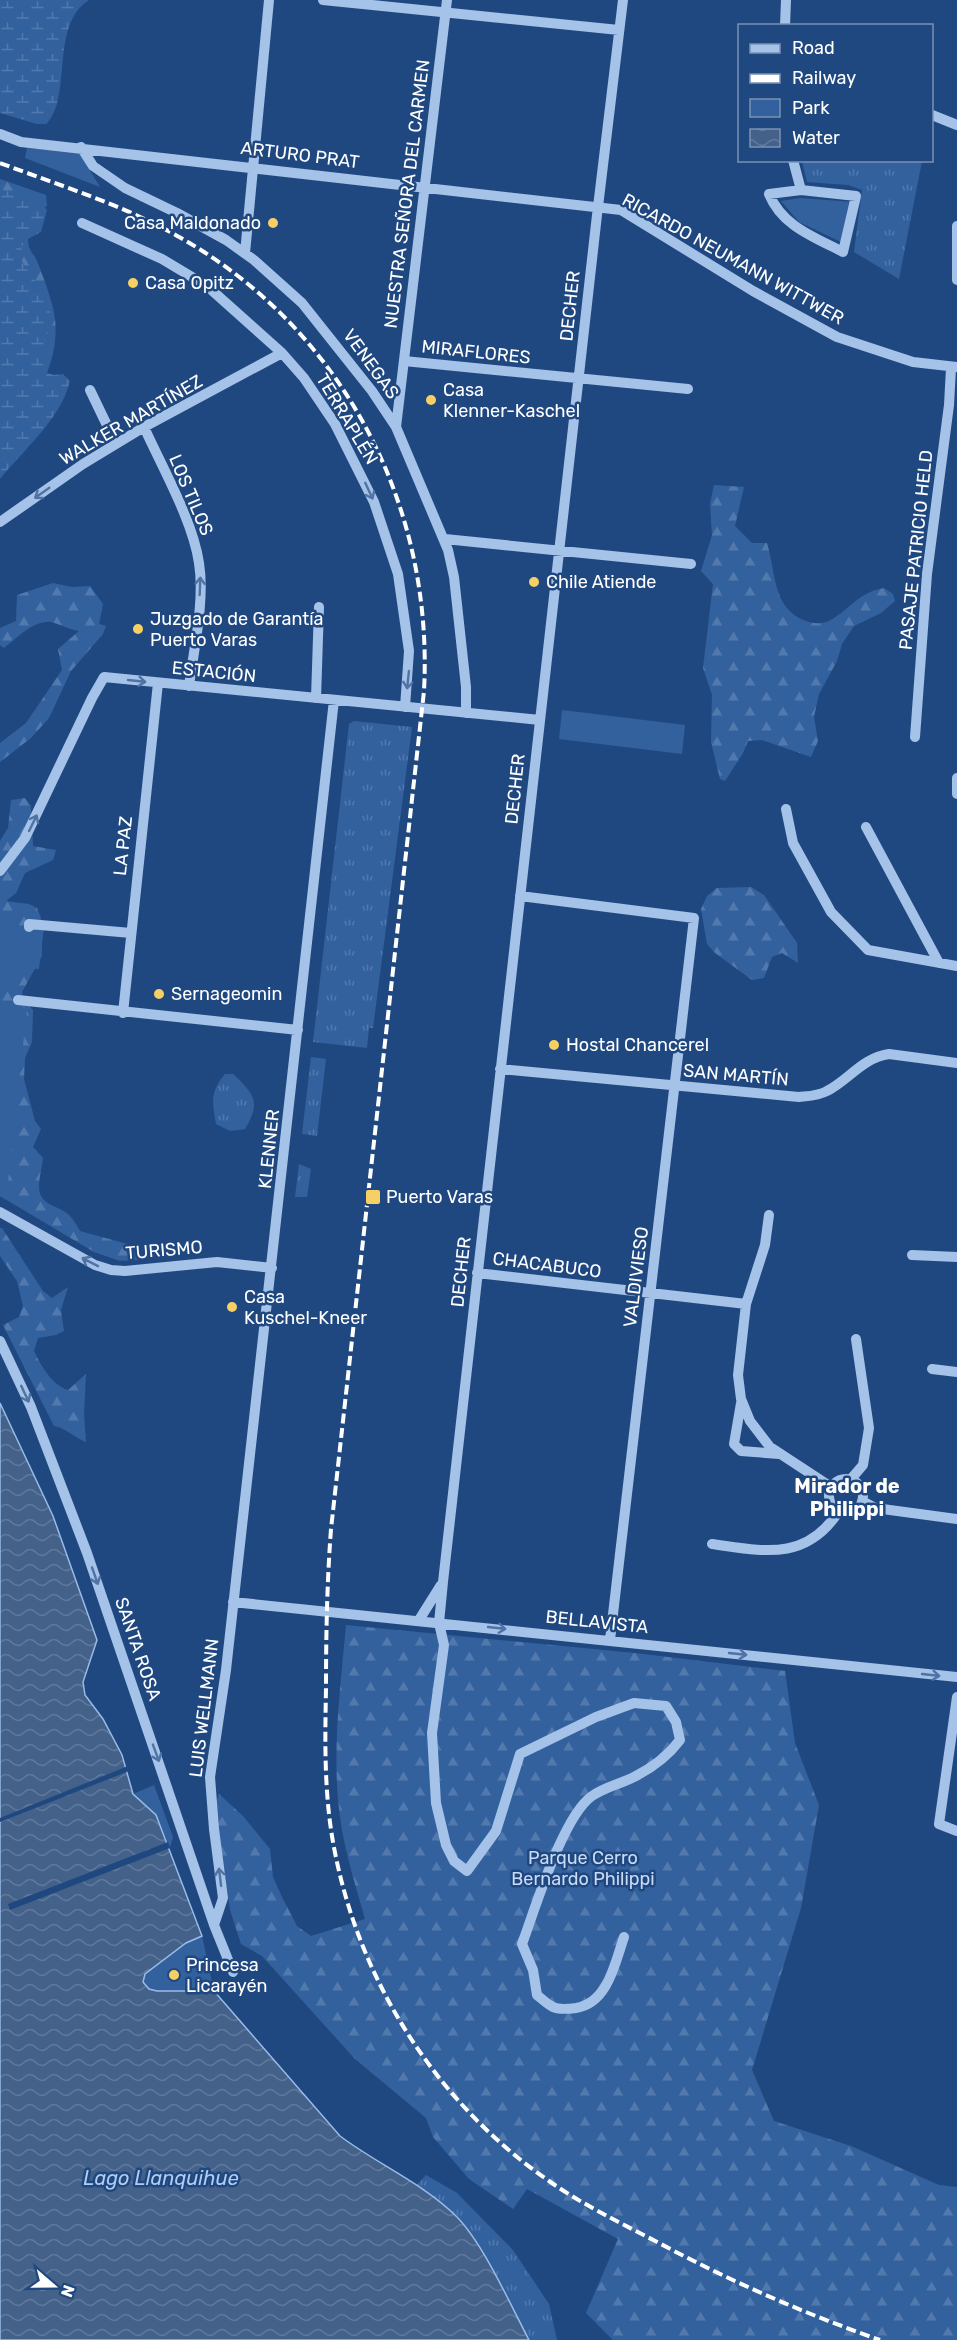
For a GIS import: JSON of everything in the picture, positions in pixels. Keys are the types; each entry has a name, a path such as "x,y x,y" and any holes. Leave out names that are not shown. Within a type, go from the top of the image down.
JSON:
{"street":[{"path":"245,253 268,0"},
{"path":"323,0 620,30"},
{"name":"NUESTRA SEÑORA DEL CARMEN","path":"396,427 447,0"},
{"name":"DECHER","path":"623,0 477,1273 443,1582 439,1623 444,1645 432,1733 436,1803 446,1845 454,1861 467,1871 496,1831 520,1754 596,1717 633,1703 666,1706 676,1722 680,1740 667,1757 635,1777 591,1796 578,1810 546,1876 522,1944 533,1970 537,1995 555,2008 583,2007 595,1999 608,1981 624,1937"},
{"path":"785,24 786,0"},
{"path":"933,115 957,125"},
{"name":"ARTURO PRAT","path":"0,134 21,142 598,206"},
{"name":"VENEGAS","path":"81,147 93,166 125,188 177,213 245,253 302,303 347,357 396,427 445,539 454,576 466,687 465,713"},
{"path":"794,162 801,190"},
{"path":"801,190 856,196 843,252 795,227 775,209 769,194 801,190"},
{"name":"RICARDO NEUMANN WITTWER","path":"598,206 621,210 753,291 837,337 913,362 954,367"},
{"name":"TERRAPLÉN","path":"82,223 162,259 195,278 282,353 304,378 335,424 369,490 392,553 408,636 409,667 405,707"},
{"path":"957,226 957,280"},
{"name":"WALKER MARTÍNEZ","path":"0,522 83,464 144,427 282,353"},
{"name":"MIRAFLORES","path":"404,361 688,389"},
{"name":"PASAJE PATRICIO HELD","path":"915,737 927,574 954,367"},
{"path":"90,390 116,444"},
{"name":"LOS TILOS","path":"144,427 192,534 199,563 200,588 189,686"},
{"path":"445,539 691,564"},
{"path":"316,698 319,607"},
{"name":"ESTACIÓN","path":"0,871 25,838 104,677 540,720"},
{"name":"LA PAZ","path":"123,1013 158,683"},
{"name":"KLENNER","path":"234,1602 334,700"},
{"path":"957,778 957,794"},
{"path":"786,809 793,843 831,912 868,950 957,966"},
{"path":"866,827 939,963"},
{"name":"VALDIVIESO","path":"520,896 694,918 610,1640"},
{"path":"29,927 29,924 131,933"},
{"path":"18,1000 298,1030"},
{"name":"SAN MARTÍN","path":"500,1069 799,1097 818,1095 828,1090 860,1065 878,1056 889,1054 957,1063"},
{"name":"TURISMO","path":"0,1212 95,1265 111,1270 125,1271 217,1262 272,1268"},
{"path":"769,1215 765,1245 746,1304 738,1375 741,1399 734,1444 741,1451 779,1454"},
{"path":"912,1255 957,1257"},
{"name":"CHACABUCO","path":"477,1273 746,1304"},
{"path":"851,1479 862,1465 869,1428 856,1339"},
{"name":"SANTA ROSA","path":"0,1341 31,1407 87,1552 214,1925 233,1972"},
{"path":"932,1369 957,1372"},
{"path":"741,1399 756,1430 779,1454 831,1487"},
{"path":"842,1479 851,1479 860,1486 862,1501 860,1506 850,1512 839,1511 830,1501 831,1487 842,1479"},
{"path":"862,1501 875,1508 957,1519"},
{"path":"712,1544 763,1551 795,1547 821,1534 839,1511"},
{"name":"DECHER","path":"419,1620 443,1582"},
{"name":"BELLAVISTA","path":"234,1602 957,1677"},
{"name":"LUIS WELLMANN","path":"214,1925 223,1898 210,1777 234,1602"},
{"path":"957,1697 939,1824 957,1831"}],"green space":[{"path":"0,0 89,0 77,11 69,26 58,98 54,113 46,124 37,124 0,113"},
{"path":"27,148 79,152 100,187 25,158"},
{"path":"802,162 922,162 899,279 854,252 862,190 848,185 807,182"},
{"path":"0,179 46,195 47,206 33,218 28,242 47,287 55,319 55,338 47,374 39,392 0,458"},
{"path":"0,189 41,203 47,210 41,232 24,241 19,256 45,296 50,310 50,327 43,348 43,364 47,373 63,374 70,381 59,408 50,421 0,479"},
{"path":"800,198 853,202 843,243 799,222 781,201"},
{"path":"714,485 744,487 735,526 752,543 767,543 781,599 795,615 812,623 826,622 867,594 884,588 893,594 895,601 881,613 854,626 842,644 837,661 819,694 814,717 818,741 811,757 762,740 748,741 725,781 720,779 711,742 712,695 703,668 713,584 701,571 712,535 710,504"},
{"path":"53,583 72,587 90,586 103,604 99,624 106,626 103,634 71,671 49,718 31,738 0,762 0,743 26,723 62,670 58,649 79,631 45,622 26,630 4,648 0,645 0,628 16,621 17,595"},
{"path":"562,710 685,725 682,754 559,739"},
{"path":"354,721 412,727 373,1028 369,1028 367,1048 313,1042 349,724"},
{"path":"25,798 31,806 33,846 56,850 53,860 25,873 16,893 6,901 29,904 37,908 41,918 42,956 22,992 23,998 33,1010 32,1042 25,1058 24,1079 35,1121 41,1129 33,1147 43,1158 40,1193 45,1201 70,1216 80,1231 131,1245 138,1260 120,1261 94,1252 0,1196 0,841 8,828 11,800"},
{"path":"751,887 764,895 797,943 798,963 782,953 772,957 764,978 752,980 715,953 707,944 701,909 707,896 717,888"},
{"path":"0,924 44,928 39,969 19,968 18,994 0,983"},
{"path":"0,1000 27,1009 6,1200 0,1196"},
{"path":"311,1057 326,1059 317,1136 302,1134"},
{"path":"225,1074 233,1074 253,1099 253,1112 245,1129 230,1131 216,1124 213,1097"},
{"path":"299,1164 311,1169 307,1197 295,1197"},
{"path":"0,1228 43,1291 52,1298 68,1287 61,1310 64,1331 38,1338 34,1351 48,1374 62,1388 68,1390 86,1374 84,1414 86,1442 54,1426 3,1325 19,1317 23,1306 17,1281 0,1256"},
{"name":"Parque Cerro Bernardo Philippi","path":"346,1625 635,1653 785,1671 795,1743 819,1805 801,1908 752,2070 774,2121 851,2146 939,2185 957,2187 957,2340 613,2340 586,2313 618,2239 527,2189 513,2209 469,2179 433,2137 426,2118 355,2059 262,1956 241,1944 230,1910 215,1806 219,1794 243,1816 270,1849 273,1877 297,1926 311,1936 365,1919 345,1845 338,1799 337,1733"},
{"path":"154,1785 173,1837 170,1848 156,1815 133,1794"},
{"path":"202,1936 214,1991 149,1989 143,1982 145,1974 186,1943"},
{"path":"426,2175 457,2193 513,2250 549,2304 557,2340 529,2340 475,2240 457,2217 417,2185"}],"water":[{"name":"Lago Llanquihue","path":"0,1403 53,1516 97,1640 83,1682 85,1695 103,1719 122,1755 133,1794 156,1815 202,1936 186,1943 145,1974 143,1982 149,1989 157,1991 214,1991 340,2136 430,2194 457,2217 487,2259 529,2340 0,2340"}],"pier":[{"path":"128,1766 129,1771 0,1822 0,1818"},
{"path":"168,1842 170,1848 10,1910 8,1904"}],"railway":[{"path":"0,163 115,206 181,238 238,276 289,322 332,373 367,430 394,491 413,555 423,622 424,691 331,1529 328,1589 325,1746 328,1804 333,1842 344,1892 361,1941 382,1988 407,2033 437,2075 471,2114 508,2149 549,2181 602,2214 740,2283 823,2319 880,2340"}],"place":[{"name":"Casa Maldonado","path":"273,223"},
{"name":"Casa Opitz","path":"133,283"},
{"name":"Casa Klenner-Kaschel","path":"431,400"},
{"name":"Chile Atiende","path":"534,582"},
{"name":"Juzgado de Garantía Puerto Varas","path":"138,629"},
{"name":"Sernageomin","path":"159,994"},
{"name":"Hostal Chancerel","path":"554,1045"},
{"name":"Puerto Varas","path":"373,1197"},
{"name":"Casa Kuschel-Kneer","path":"232,1307"},
{"name":"Princesa Licarayén","path":"174,1975"}],"district":[{"name":"Mirador de Philippi","path":"847,1498"}]}
